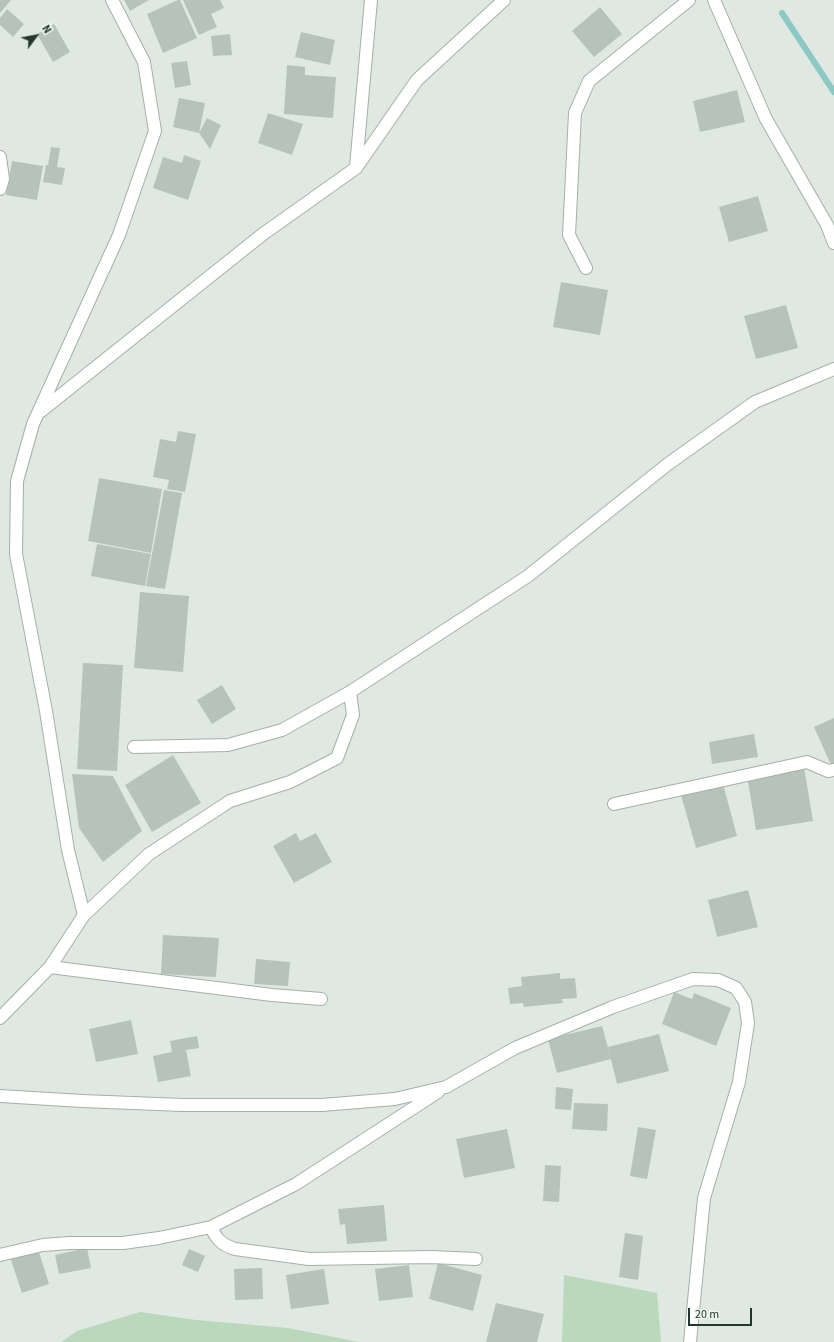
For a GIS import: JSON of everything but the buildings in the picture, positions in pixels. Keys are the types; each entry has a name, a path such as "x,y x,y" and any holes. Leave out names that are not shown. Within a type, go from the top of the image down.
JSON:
{"street":[{"path":"84,915 68,850 46,711 16,554 17,481 33,424 119,235 155,131 144,62 112,0"},
{"path":"356,168 371,0"},
{"path":"39,413 263,234 356,168 417,80 504,0"},
{"path":"586,268 569,235 575,113 589,81 689,0"},
{"path":"714,0 766,119 827,225 834,243"},
{"path":"0,157 3,180 0,189"},
{"path":"134,747 228,744 282,730 350,692 528,576 668,464 755,402 834,369"},
{"path":"0,1018 50,967 84,915 149,854 230,801 290,782 337,758 353,715 350,692"},
{"path":"614,804 807,762 828,771 834,770"},
{"path":"50,967 272,995 321,999"},
{"path":"0,1255 43,1245 69,1243 123,1243 159,1238 211,1227 296,1184 446,1087 515,1048 627,1002 693,979 718,980 736,988 745,1002 748,1023 739,1082 704,1198 690,1342"},
{"path":"0,1096 183,1105 322,1105 395,1100 446,1087"},
{"path":"211,1227 214,1234 224,1245 235,1249 309,1259 431,1257 476,1258"}],"green space":[{"path":"564,1275 657,1293 661,1342 562,1342"},
{"path":"140,1312 196,1320 288,1328 359,1342 61,1342 77,1331"}],"waterway":[{"path":"782,13 834,92"}]}
